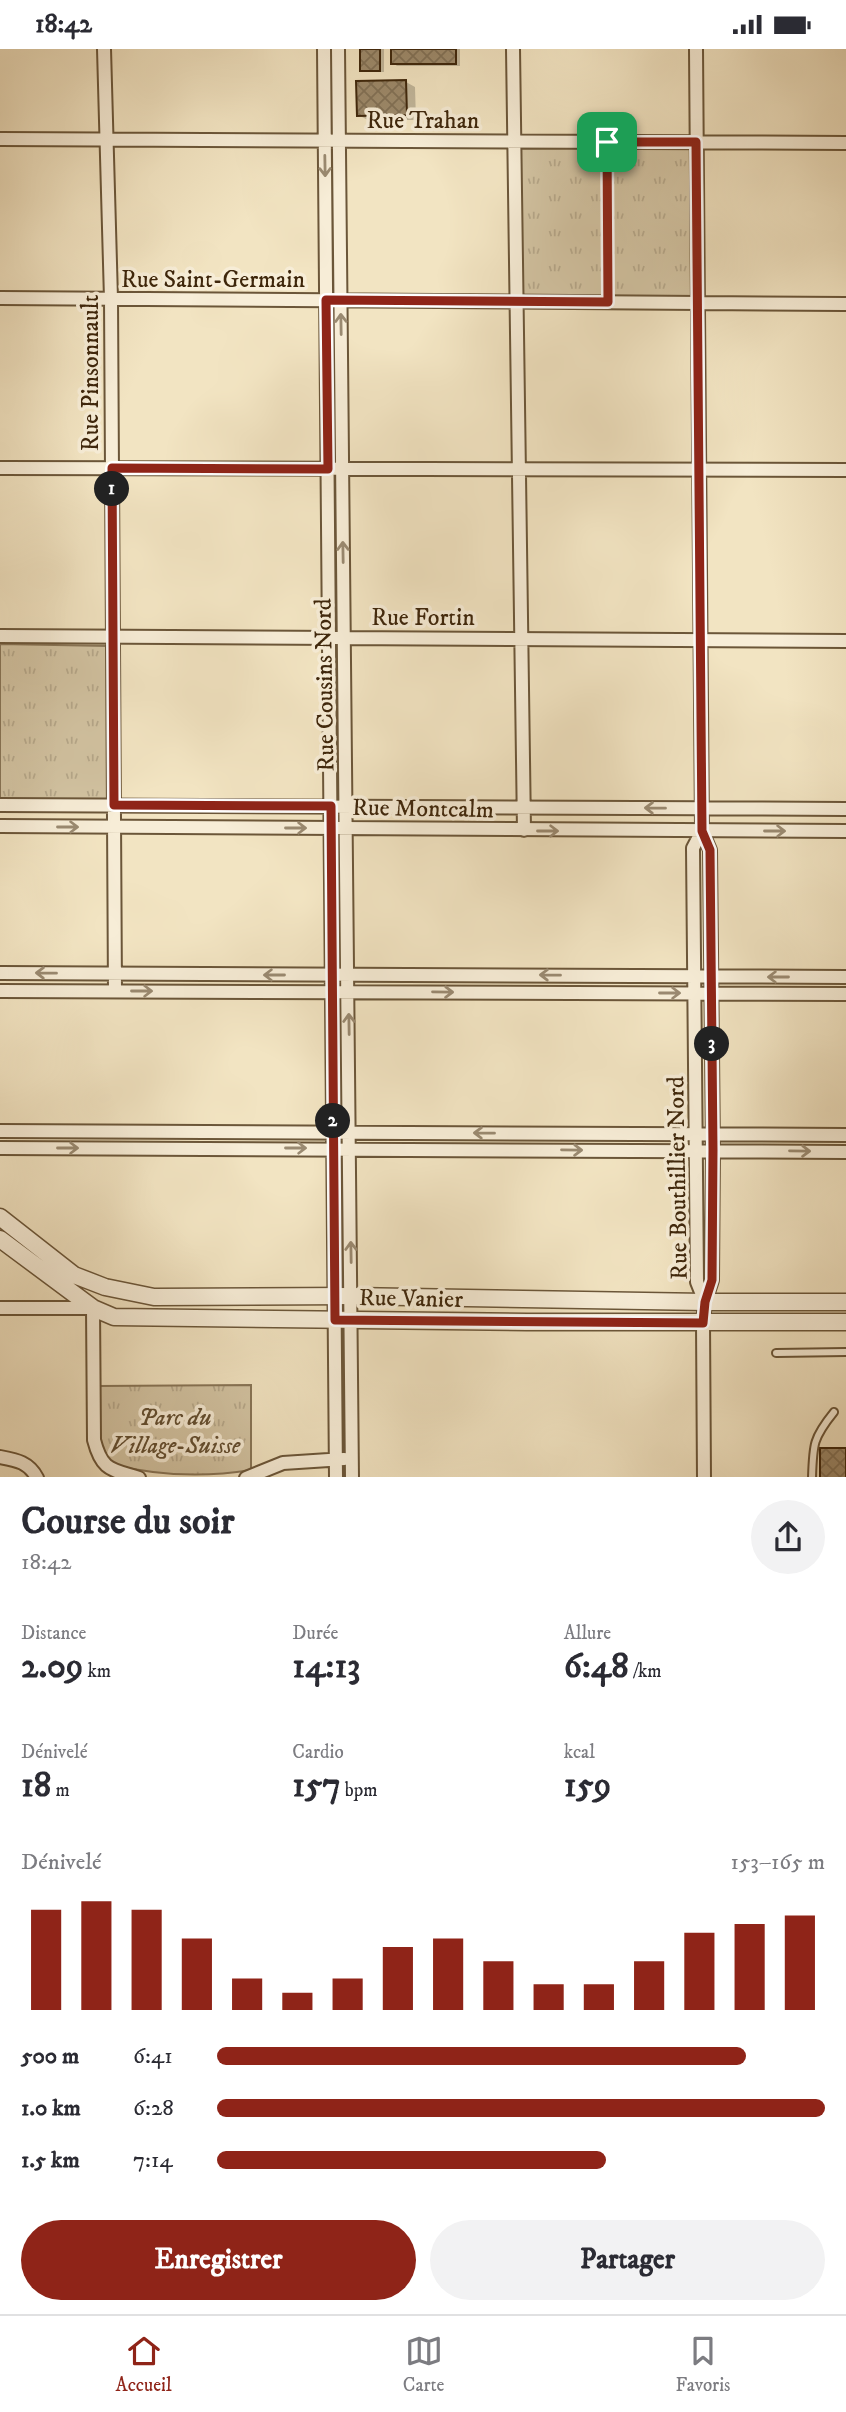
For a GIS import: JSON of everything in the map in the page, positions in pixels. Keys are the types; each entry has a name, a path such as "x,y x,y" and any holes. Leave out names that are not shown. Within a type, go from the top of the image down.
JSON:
{"street":[{"name":"Rue Pinsonnault","path":"104,49 111,299 115,991"},
{"name":"Rue Cousins Nord","path":"324,49 336,1477"},
{"name":"Rue Cousins Nord","path":"338,49 352,1477"},
{"path":"513,49 524,831"},
{"name":"Rue Bouthillier Nord","path":"696,49 702,831 710,850 712,994 712,1280 705,1302"},
{"name":"Rue Trahan","path":"0,139 846,143"},
{"name":"Rue Saint-Germain","path":"0,299 846,304"},
{"path":"0,467 846,470"},
{"name":"Rue Fortin","path":"0,636 846,641"},
{"name":"Rue Montcalm","path":"0,805 846,809"},
{"name":"Rue Montcalm","path":"0,826 846,831"},
{"name":"Rue Bouthillier Nord","path":"702,831 693,848 697,1282 705,1302"},
{"path":"0,973 846,977"},
{"path":"522,975 522,993"},
{"path":"0,991 846,994"},
{"path":"0,1131 846,1135"},
{"path":"111,1131 111,1148"},
{"path":"525,1149 526,1134"},
{"path":"0,1148 846,1151"},
{"name":"Rue Vanier","path":"0,1217 74,1275 105,1287 155,1297 352,1296 846,1302"},
{"name":"Rue Vanier","path":"0,1239 93,1308 114,1317 527,1322 846,1322"},
{"path":"105,1287 93,1308 94,1440 99,1457 110,1469 136,1477"},
{"path":"527,1299 527,1322"},
{"path":"704,1477 705,1302"},
{"path":"0,1308 93,1308"},
{"path":"0,1457 24,1462 37,1477"},
{"path":"248,1477 283,1463 352,1459"}],"lane":[{"path":"776,1353 846,1352"},
{"path":"812,1477 813,1447 817,1433 834,1412"}],"path":[{"path":"607,142 608,302"}],"green space":[{"path":"514,141 696,142 698,303 516,302"},
{"path":"0,644 109,646 111,801 0,800"},
{"name":"Parc du Village-Suisse","path":"251,1385 251,1470 198,1475 128,1468 110,1464 99,1441 99,1386"}],"building":[{"path":"360,49 380,49 380,71 360,71"},
{"path":"391,49 456,49 456,64 391,64"},
{"path":"406,80 407,115 357,116 356,81"},
{"path":"820,1448 846,1448 846,1477 820,1477"}],"route":[{"path":"607,142 696,142 702,831 710,850 713,1150 712,1280 705,1302 703,1323 335,1320 331,806 114,805 112,468 328,469 326,300 608,302 607,142"}]}
